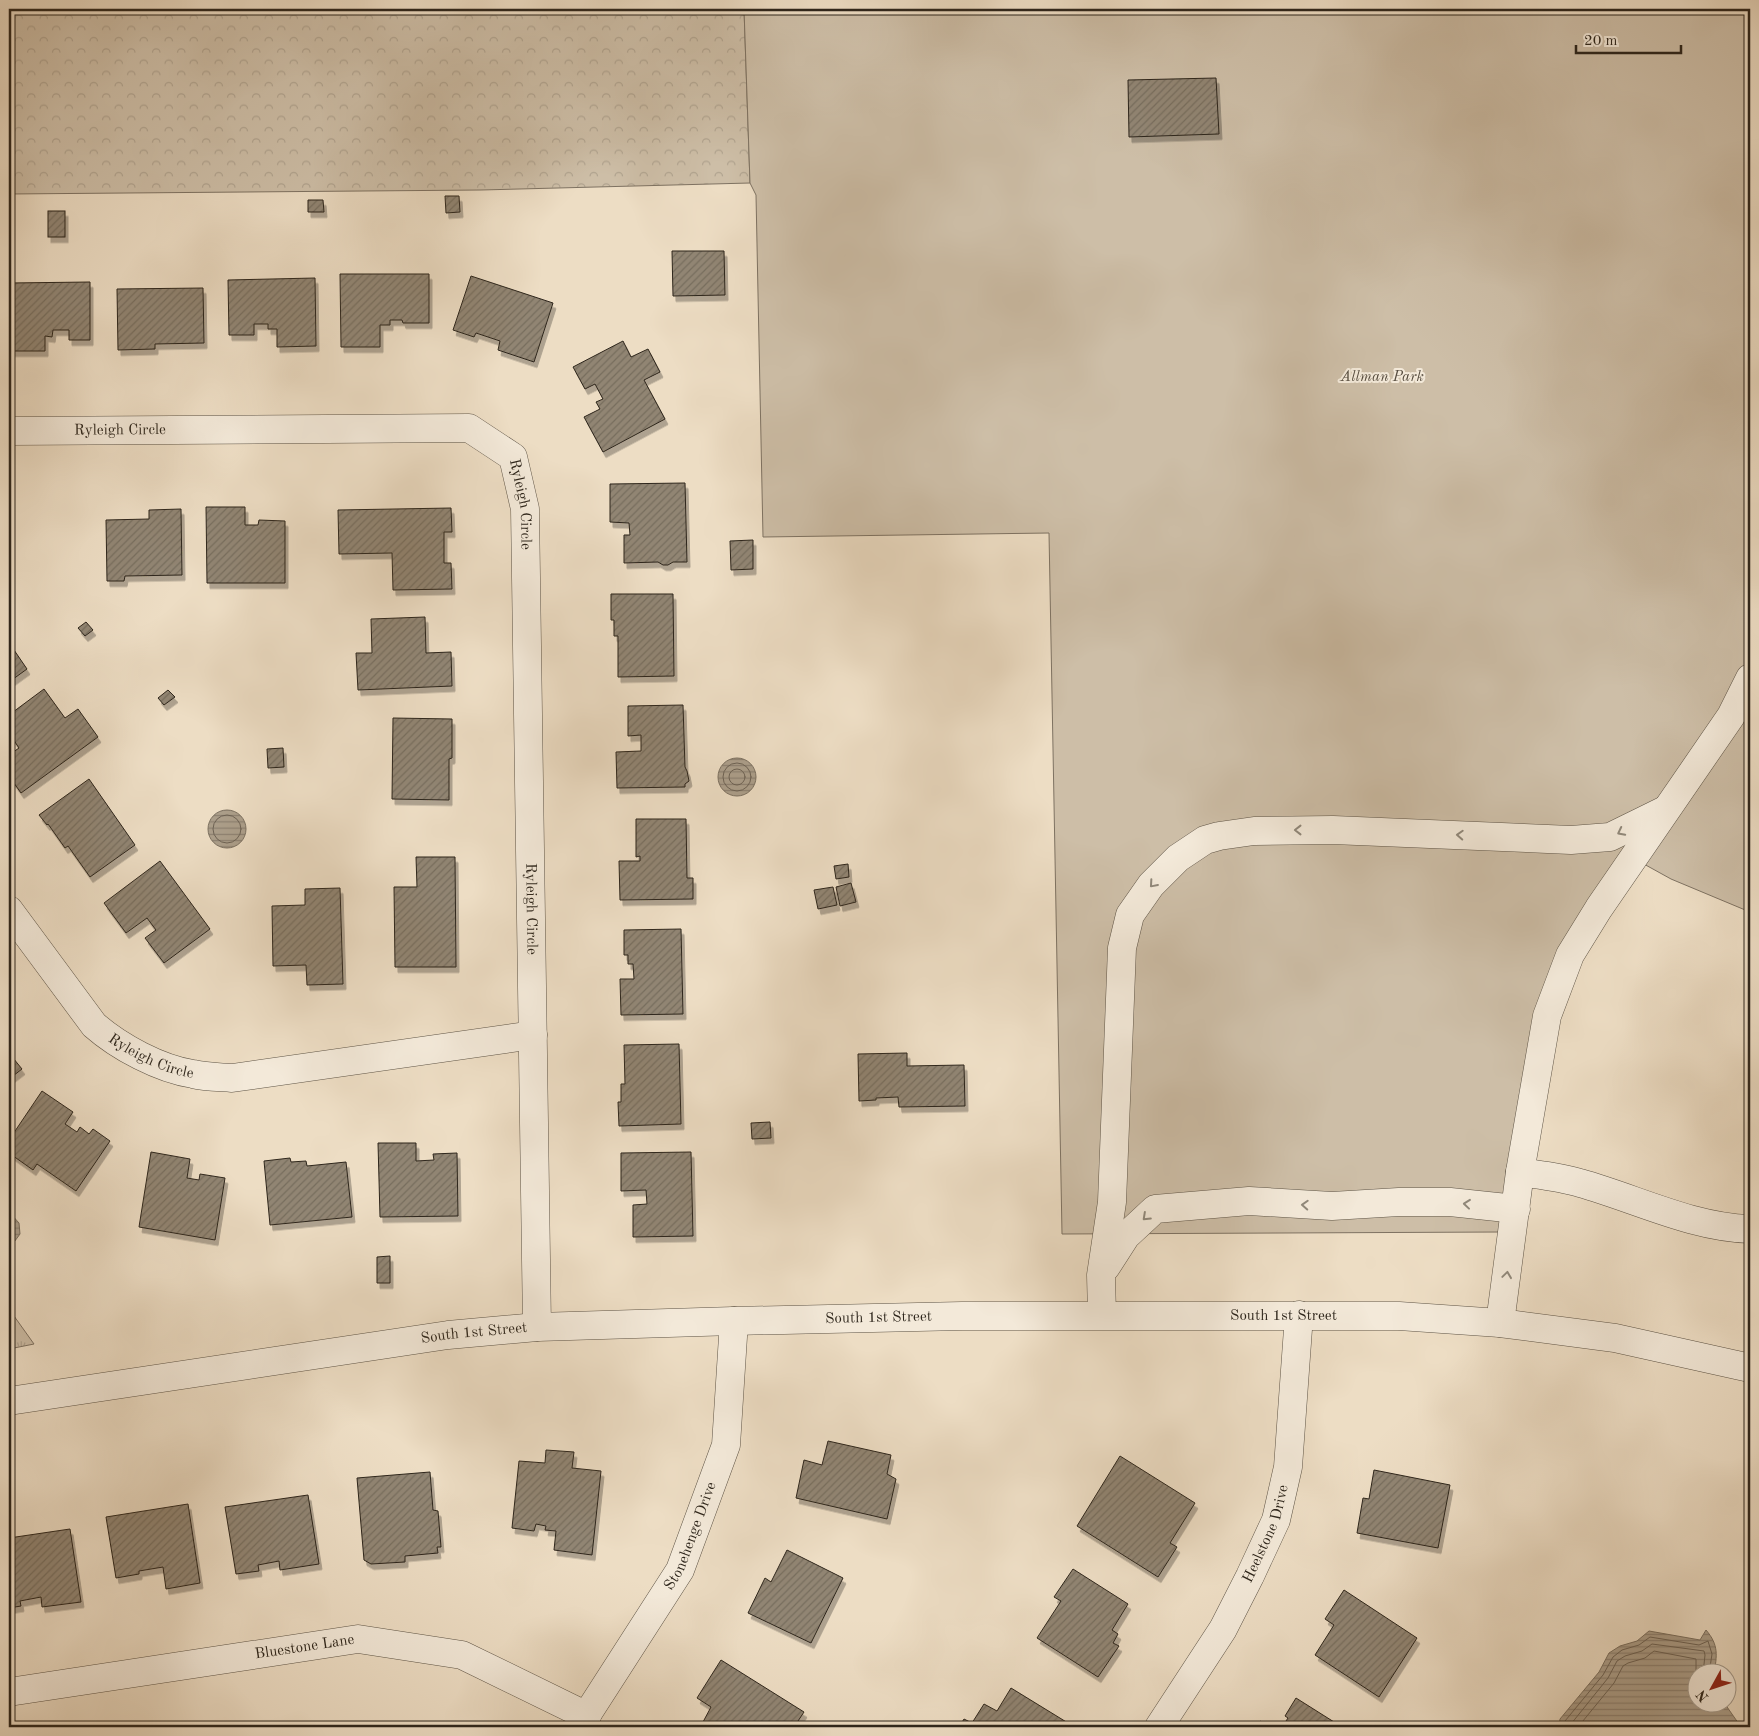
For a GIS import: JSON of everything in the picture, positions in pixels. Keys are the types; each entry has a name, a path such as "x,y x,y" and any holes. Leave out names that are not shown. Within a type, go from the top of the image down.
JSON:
{"street":[{"name":"Ryleigh Circle","path":"9,431 469,428 513,457 525,509 537,1327"},
{"path":"1500,1323 1520,1172 1547,1016 1570,955 1665,810 1731,716 1750,678"},
{"path":"1102,1315 1102,1275 1112,1202 1122,948 1130,915 1151,885 1178,858 1205,840 1254,831 1362,831 1571,840 1610,837 1665,810"},
{"name":"Ryleigh Circle","path":"9,910 94,1025 110,1038 160,1064 192,1074 232,1078 533,1035"},
{"path":"1520,1172 1579,1182 1702,1223 1729,1228 1750,1229"},
{"path":"1102,1275 1126,1236 1155,1209 1249,1201 1332,1206 1399,1202 1450,1202 1516,1209"},
{"name":"South 1st Street","path":"9,1401 448,1335 537,1327 734,1320 1102,1315 1399,1316 1500,1323 1615,1338 1750,1368"},
{"name":"Heelstone Drive","path":"1159,1727 1223,1629 1276,1520 1288,1468 1299,1315"},
{"name":"Stonehenge Drive","path":"583,1722 680,1570 726,1445 734,1320"},
{"name":"Bluestone Lane","path":"9,1692 358,1639 462,1655 583,1722"}],"green space":[{"path":"9,9 744,9 750,183 481,190 9,194"},
{"name":"Allman Park","path":"744,9 1750,9 1750,912 1671,879 1633,858 1570,955 1500,1232 1062,1234 1049,533 763,537 756,195 750,183"},
{"path":"9,1309 34,1344 9,1349"}],"water":[{"path":"737,758 751,763 756,777 751,791 737,796 723,791 718,777 723,763"},
{"path":"227,810 241,815 246,829 241,843 227,848 213,843 208,829 213,815"},
{"path":"9,1213 19,1223 20,1234 9,1249"},
{"path":"1706,1630 1715,1646 1716,1664 1686,1664 1686,1714 1732,1714 1741,1727 1559,1727 1560,1719 1599,1672 1609,1653 1620,1646 1637,1641 1649,1631 1700,1640"}],"building":[{"path":"1216,78 1219,134 1129,137 1128,80"},
{"path":"445,196 459,196 460,212 446,213"},
{"path":"308,200 323,200 324,212 308,212"},
{"path":"48,211 65,211 65,237 48,237"},
{"path":"672,251 724,251 725,295 673,296"},
{"path":"340,274 429,274 429,323 403,323 402,320 390,320 390,325 380,325 380,347 341,347"},
{"path":"471,276 553,303 534,362 498,350 500,341 476,333 474,337 453,330"},
{"path":"315,278 316,346 277,347 277,329 268,329 268,324 254,324 254,335 229,335 228,280"},
{"path":"90,282 90,340 69,340 69,330 53,330 52,337 45,336 45,351 9,351 9,283"},
{"path":"203,288 204,343 155,344 155,349 118,350 117,289"},
{"path":"623,341 631,357 648,349 660,372 644,380 665,419 603,452 584,417 600,409 596,402 603,399 595,384 585,389 573,367"},
{"path":"685,483 687,562 673,562 668,565 658,562 624,563 624,535 630,535 629,523 610,522 610,484"},
{"path":"206,507 245,507 245,525 258,525 259,520 285,521 285,583 207,583"},
{"path":"451,508 452,532 444,532 444,563 451,563 452,589 393,590 392,553 339,554 338,510"},
{"path":"181,509 182,575 125,576 124,581 107,581 106,520 149,519 149,510"},
{"path":"753,540 753,569 731,570 730,541"},
{"path":"611,594 673,594 674,676 618,677 618,636 614,636 614,620 611,620"},
{"path":"425,617 426,653 451,652 452,686 358,690 356,653 372,653 371,619"},
{"path":"86,622 93,630 85,636 78,628"},
{"path":"14,650 27,669 9,682 9,652"},
{"path":"44,689 65,718 78,709 98,737 21,793 9,776 9,755 19,748 9,733 9,729 12,727 9,723 9,715"},
{"path":"168,690 175,697 164,705 158,698"},
{"path":"683,705 685,767 689,781 685,784 685,787 617,788 616,752 641,751 641,735 628,736 628,706"},
{"path":"393,718 452,719 452,758 449,759 449,800 392,799"},
{"path":"283,748 284,767 268,768 267,749"},
{"path":"89,779 135,845 90,877 68,846 65,848 39,815"},
{"path":"636,819 686,819 687,878 693,878 693,899 620,900 619,861 640,861 640,856 636,857"},
{"path":"416,857 455,857 456,967 395,967 394,887 417,887"},
{"path":"160,861 210,929 164,963 145,938 156,930 147,918 126,933 104,903"},
{"path":"848,864 849,877 836,879 834,866"},
{"path":"851,883 856,902 840,906 836,887"},
{"path":"833,887 837,905 818,909 814,890"},
{"path":"340,888 343,984 307,985 306,965 273,966 272,906 305,905 305,889"},
{"path":"681,929 683,1014 621,1015 620,979 634,979 633,964 628,964 628,955 624,955 624,930"},
{"path":"679,1044 681,1124 619,1126 618,1102 621,1102 621,1084 625,1084 624,1045"},
{"path":"9,1053 22,1069 9,1079"},
{"path":"907,1053 907,1066 964,1065 965,1106 899,1107 898,1097 859,1101 858,1054"},
{"path":"42,1091 73,1112 65,1124 77,1132 80,1127 89,1134 93,1129 110,1141 76,1191 37,1164 33,1170 9,1153 9,1140"},
{"path":"770,1122 771,1138 752,1139 751,1123"},
{"path":"378,1143 416,1143 416,1161 434,1160 433,1154 457,1153 458,1216 380,1217"},
{"path":"151,1152 190,1159 187,1178 199,1180 200,1174 225,1178 215,1240 139,1227"},
{"path":"691,1152 693,1236 633,1237 633,1205 647,1204 646,1190 621,1191 621,1153"},
{"path":"290,1158 291,1162 306,1161 307,1166 346,1162 352,1217 270,1225 264,1161"},
{"path":"390,1256 390,1283 377,1283 377,1257"},
{"path":"828,1441 891,1455 887,1474 896,1479 887,1519 796,1498 804,1460 822,1465"},
{"path":"546,1450 574,1452 572,1468 601,1471 592,1555 554,1550 556,1531 545,1530 546,1526 536,1524 534,1531 512,1528 519,1461 545,1463"},
{"path":"1120,1456 1195,1503 1170,1543 1177,1547 1158,1577 1077,1526"},
{"path":"1374,1470 1450,1485 1438,1548 1357,1533 1363,1498 1369,1499"},
{"path":"430,1472 433,1510 438,1511 441,1547 437,1547 438,1553 405,1556 405,1562 371,1564 364,1560 357,1478"},
{"path":"308,1495 319,1564 280,1570 279,1561 258,1565 259,1571 236,1574 225,1507"},
{"path":"188,1504 200,1583 166,1589 163,1567 139,1571 139,1574 116,1578 106,1517"},
{"path":"70,1529 81,1602 42,1607 41,1597 20,1601 21,1606 9,1608 9,1538"},
{"path":"787,1550 843,1578 811,1643 748,1613 765,1578 771,1582"},
{"path":"1073,1569 1128,1604 1112,1630 1118,1634 1113,1643 1119,1646 1098,1677 1037,1638 1061,1601 1054,1597"},
{"path":"1344,1590 1417,1638 1379,1697 1315,1655 1334,1625 1325,1619"},
{"path":"721,1660 804,1712 794,1727 712,1727 703,1722 711,1707 697,1698"},
{"path":"1011,1688 1068,1723 1066,1727 959,1727 964,1719 972,1723 984,1704 997,1711"},
{"path":"1296,1698 1342,1727 1282,1727 1288,1718 1285,1716"},
{"path":"1260,1721 1270,1727 1256,1727"}]}
